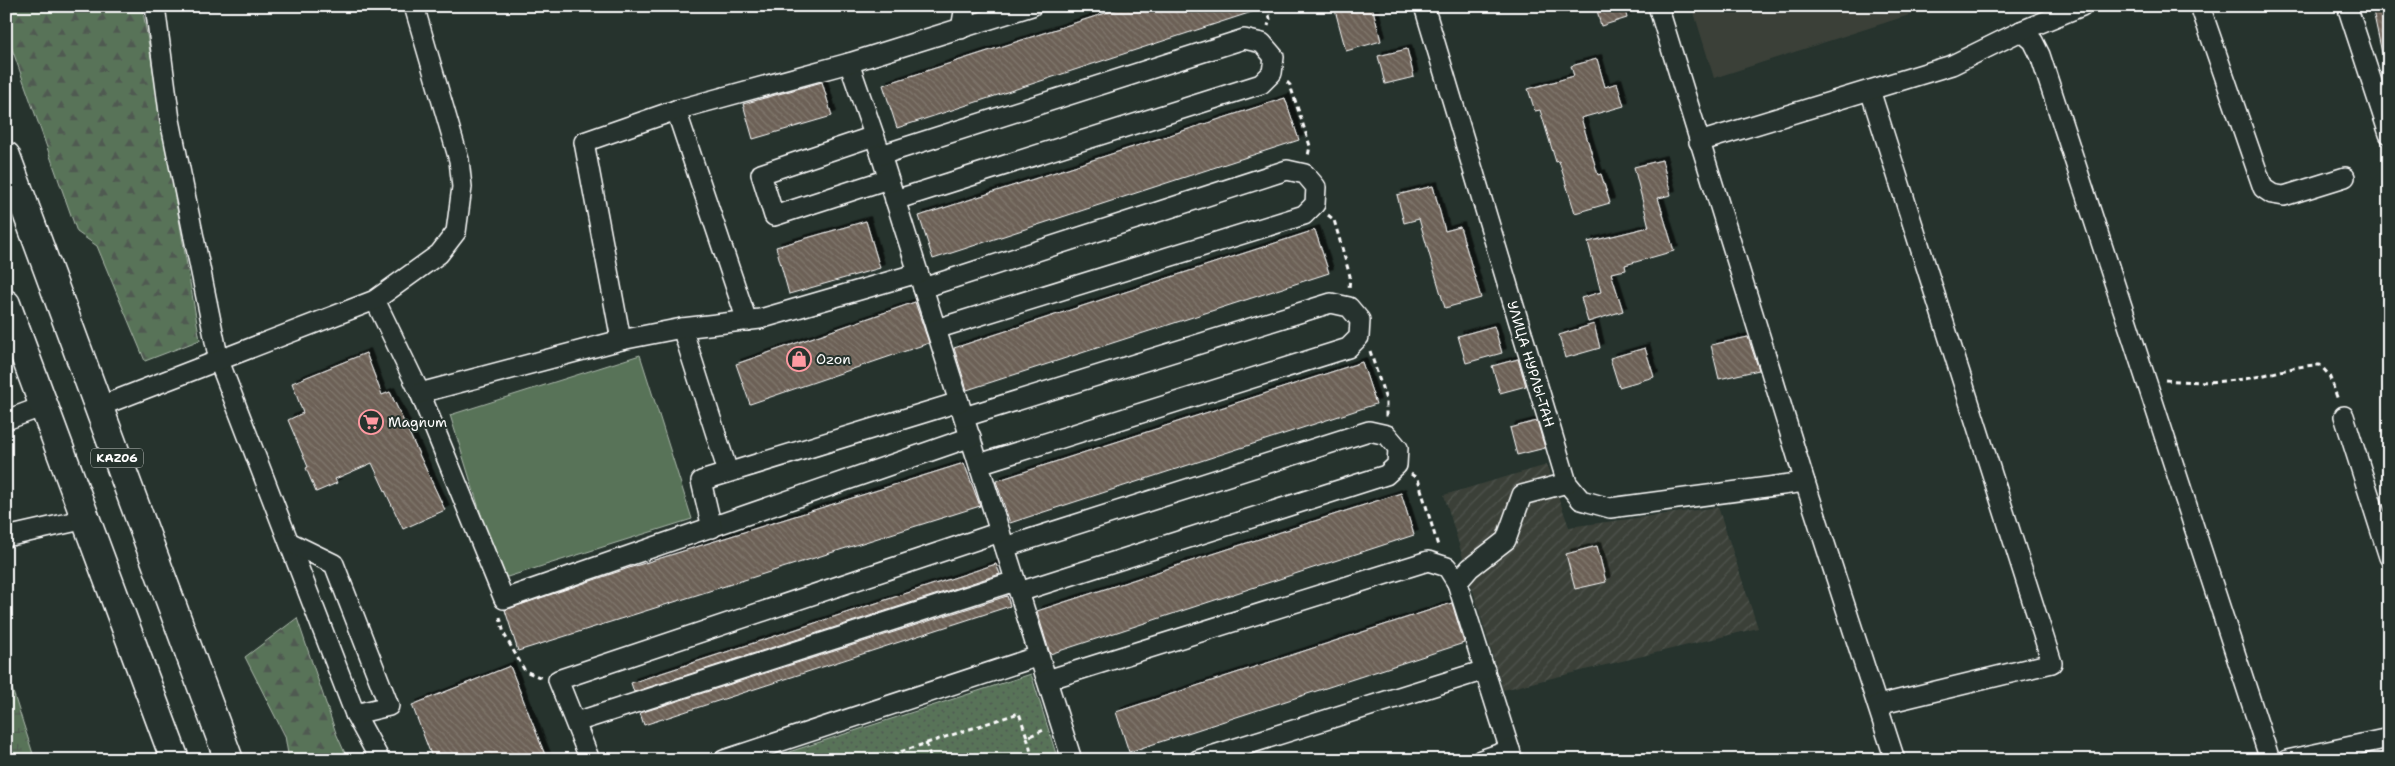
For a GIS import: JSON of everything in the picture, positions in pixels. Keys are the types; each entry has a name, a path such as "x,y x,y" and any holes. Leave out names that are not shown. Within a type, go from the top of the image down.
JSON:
{"highway":[{"name":"KАZ06","path":"6,156 229,760"},
{"path":"6,304 175,760"}],"street":[{"path":"155,6 170,120 218,361 355,714 380,760"},
{"path":"98,407 375,300 439,254 456,232 462,187 459,160 414,6"},
{"path":"961,28 965,6"},
{"path":"621,340 584,142 676,110 849,64 1032,6"},
{"name":"УЛИЦА НУРЛЫ-ТАН","path":"1424,6 1567,484 1581,500 1610,508 1806,482"},
{"path":"1658,6 1699,142 1895,760"},
{"path":"1699,142 1952,65 2021,31 2082,6"},
{"path":"2200,6 2263,188 2272,194 2284,196 2346,177"},
{"path":"2347,6 2389,134"},
{"path":"2021,31 2033,41 2040,54 2270,760"},
{"path":"881,155 1244,39 1262,43 1274,56 1272,73 1261,84 895,200"},
{"path":"849,64 881,155 1072,760"},
{"path":"1870,90 2052,663 1878,705"},
{"path":"676,110 747,321"},
{"path":"874,136 761,174 774,216 888,179"},
{"path":"420,394 621,340 682,328 760,319 920,280 1287,170 1305,174 1316,188 1315,204 1304,215 936,329"},
{"path":"375,300 420,394 504,599 971,437"},
{"path":"712,528 701,481 728,472 962,410 1331,303 1349,307 1360,320 1359,337 1348,348 979,464"},
{"path":"682,328 728,472"},
{"path":"6,420 44,406"},
{"path":"2344,416 2389,557"},
{"path":"576,722 1386,475 1397,465 1398,448 1387,435 1369,431 1003,539 558,680 590,760"},
{"path":"1458,583 1470,568 1506,540 1522,495 1567,484"},
{"path":"6,537 86,519"},
{"path":"288,542 334,564 389,706 355,714"},
{"path":"1047,680 1428,561 1444,566 1458,583 1511,755 1481,760"},
{"path":"724,760 1039,656"},
{"path":"1198,760 1485,670"},
{"path":"2287,760 2389,738"}],"path":[{"path":"1272,73 1290,85 1310,146 1305,174"},
{"path":"1315,204 1334,220 1350,276 1349,307"},
{"path":"1359,337 1371,353 1386,400 1387,435"},
{"path":"2144,378 2187,382 2243,379 2302,365 2320,365 2329,375 2344,416"},
{"path":"1397,465 1418,479 1444,566"},
{"path":"504,599 500,615 504,634 525,671 542,678 558,680"},
{"path":"875,760 1019,714 1033,760"},
{"path":"1027,737 1061,724"},
{"path":"926,743 931,760"}],"shaded area":[{"path":"1692,6 1937,6 1714,78"},
{"path":"1547,465 1569,527 1718,507 1758,628 1503,690 1444,495"}],"green space":[{"path":"6,6 142,6 200,340 145,361 97,246 77,232 6,32"},
{"path":"640,355 692,519 501,579 450,415"},
{"path":"297,618 336,733 348,760 289,760 285,736 245,657"},
{"path":"6,670 35,760 6,760"},
{"path":"1031,674 1058,760 764,760"}],"building":[{"path":"1127,6 1261,6 1261,9 897,128 883,85"},
{"path":"1347,6 1372,6 1381,41 1346,51 1335,10"},
{"path":"1596,6 1624,6 1627,18 1601,26"},
{"path":"2372,6 2389,6 2389,52 2382,53"},
{"path":"1407,49 1414,77 1385,84 1378,56"},
{"path":"1597,59 1605,87 1617,83 1624,106 1581,118 1598,175 1601,174 1610,203 1575,213 1559,161 1556,162 1540,110 1535,111 1528,89 1574,76 1571,66"},
{"path":"822,82 832,116 753,139 743,104"},
{"path":"1285,98 1299,140 933,259 919,216"},
{"path":"1662,160 1671,195 1658,198 1674,251 1625,265 1626,270 1611,273 1623,311 1588,322 1581,298 1601,292 1588,242 1649,227 1634,167"},
{"path":"1433,186 1445,231 1460,227 1481,298 1445,308 1419,219 1404,223 1397,195"},
{"path":"866,221 880,268 789,294 776,247"},
{"path":"1315,230 1329,273 967,390 954,348"},
{"path":"915,302 929,343 750,404 736,364"},
{"path":"1594,324 1600,348 1565,358 1559,335"},
{"path":"1494,326 1502,353 1466,363 1458,336"},
{"path":"1748,337 1759,370 1719,379 1711,345"},
{"path":"1645,348 1654,377 1619,387 1610,358"},
{"path":"366,353 382,395 390,392 445,510 403,529 372,463 335,479 337,483 316,492 306,468 308,467 288,420 303,413 292,383"},
{"path":"1518,359 1526,386 1500,393 1492,366"},
{"path":"1362,362 1376,404 1010,523 996,481"},
{"path":"1537,421 1545,448 1517,455 1510,428"},
{"path":"964,463 980,506 518,651 505,610 629,568"},
{"path":"1401,493 1414,535 1050,654 1037,611"},
{"path":"1597,546 1606,582 1575,589 1566,554"},
{"path":"996,564 1000,574 634,692 631,683"},
{"path":"1007,596 1010,606 644,725 640,713"},
{"path":"1452,603 1464,643 1129,752 1116,712"},
{"path":"510,666 547,760 433,760 412,705"}],"place":[{"name":"Ozon","path":"799,359"},
{"name":"Magnum","path":"371,422"}]}
